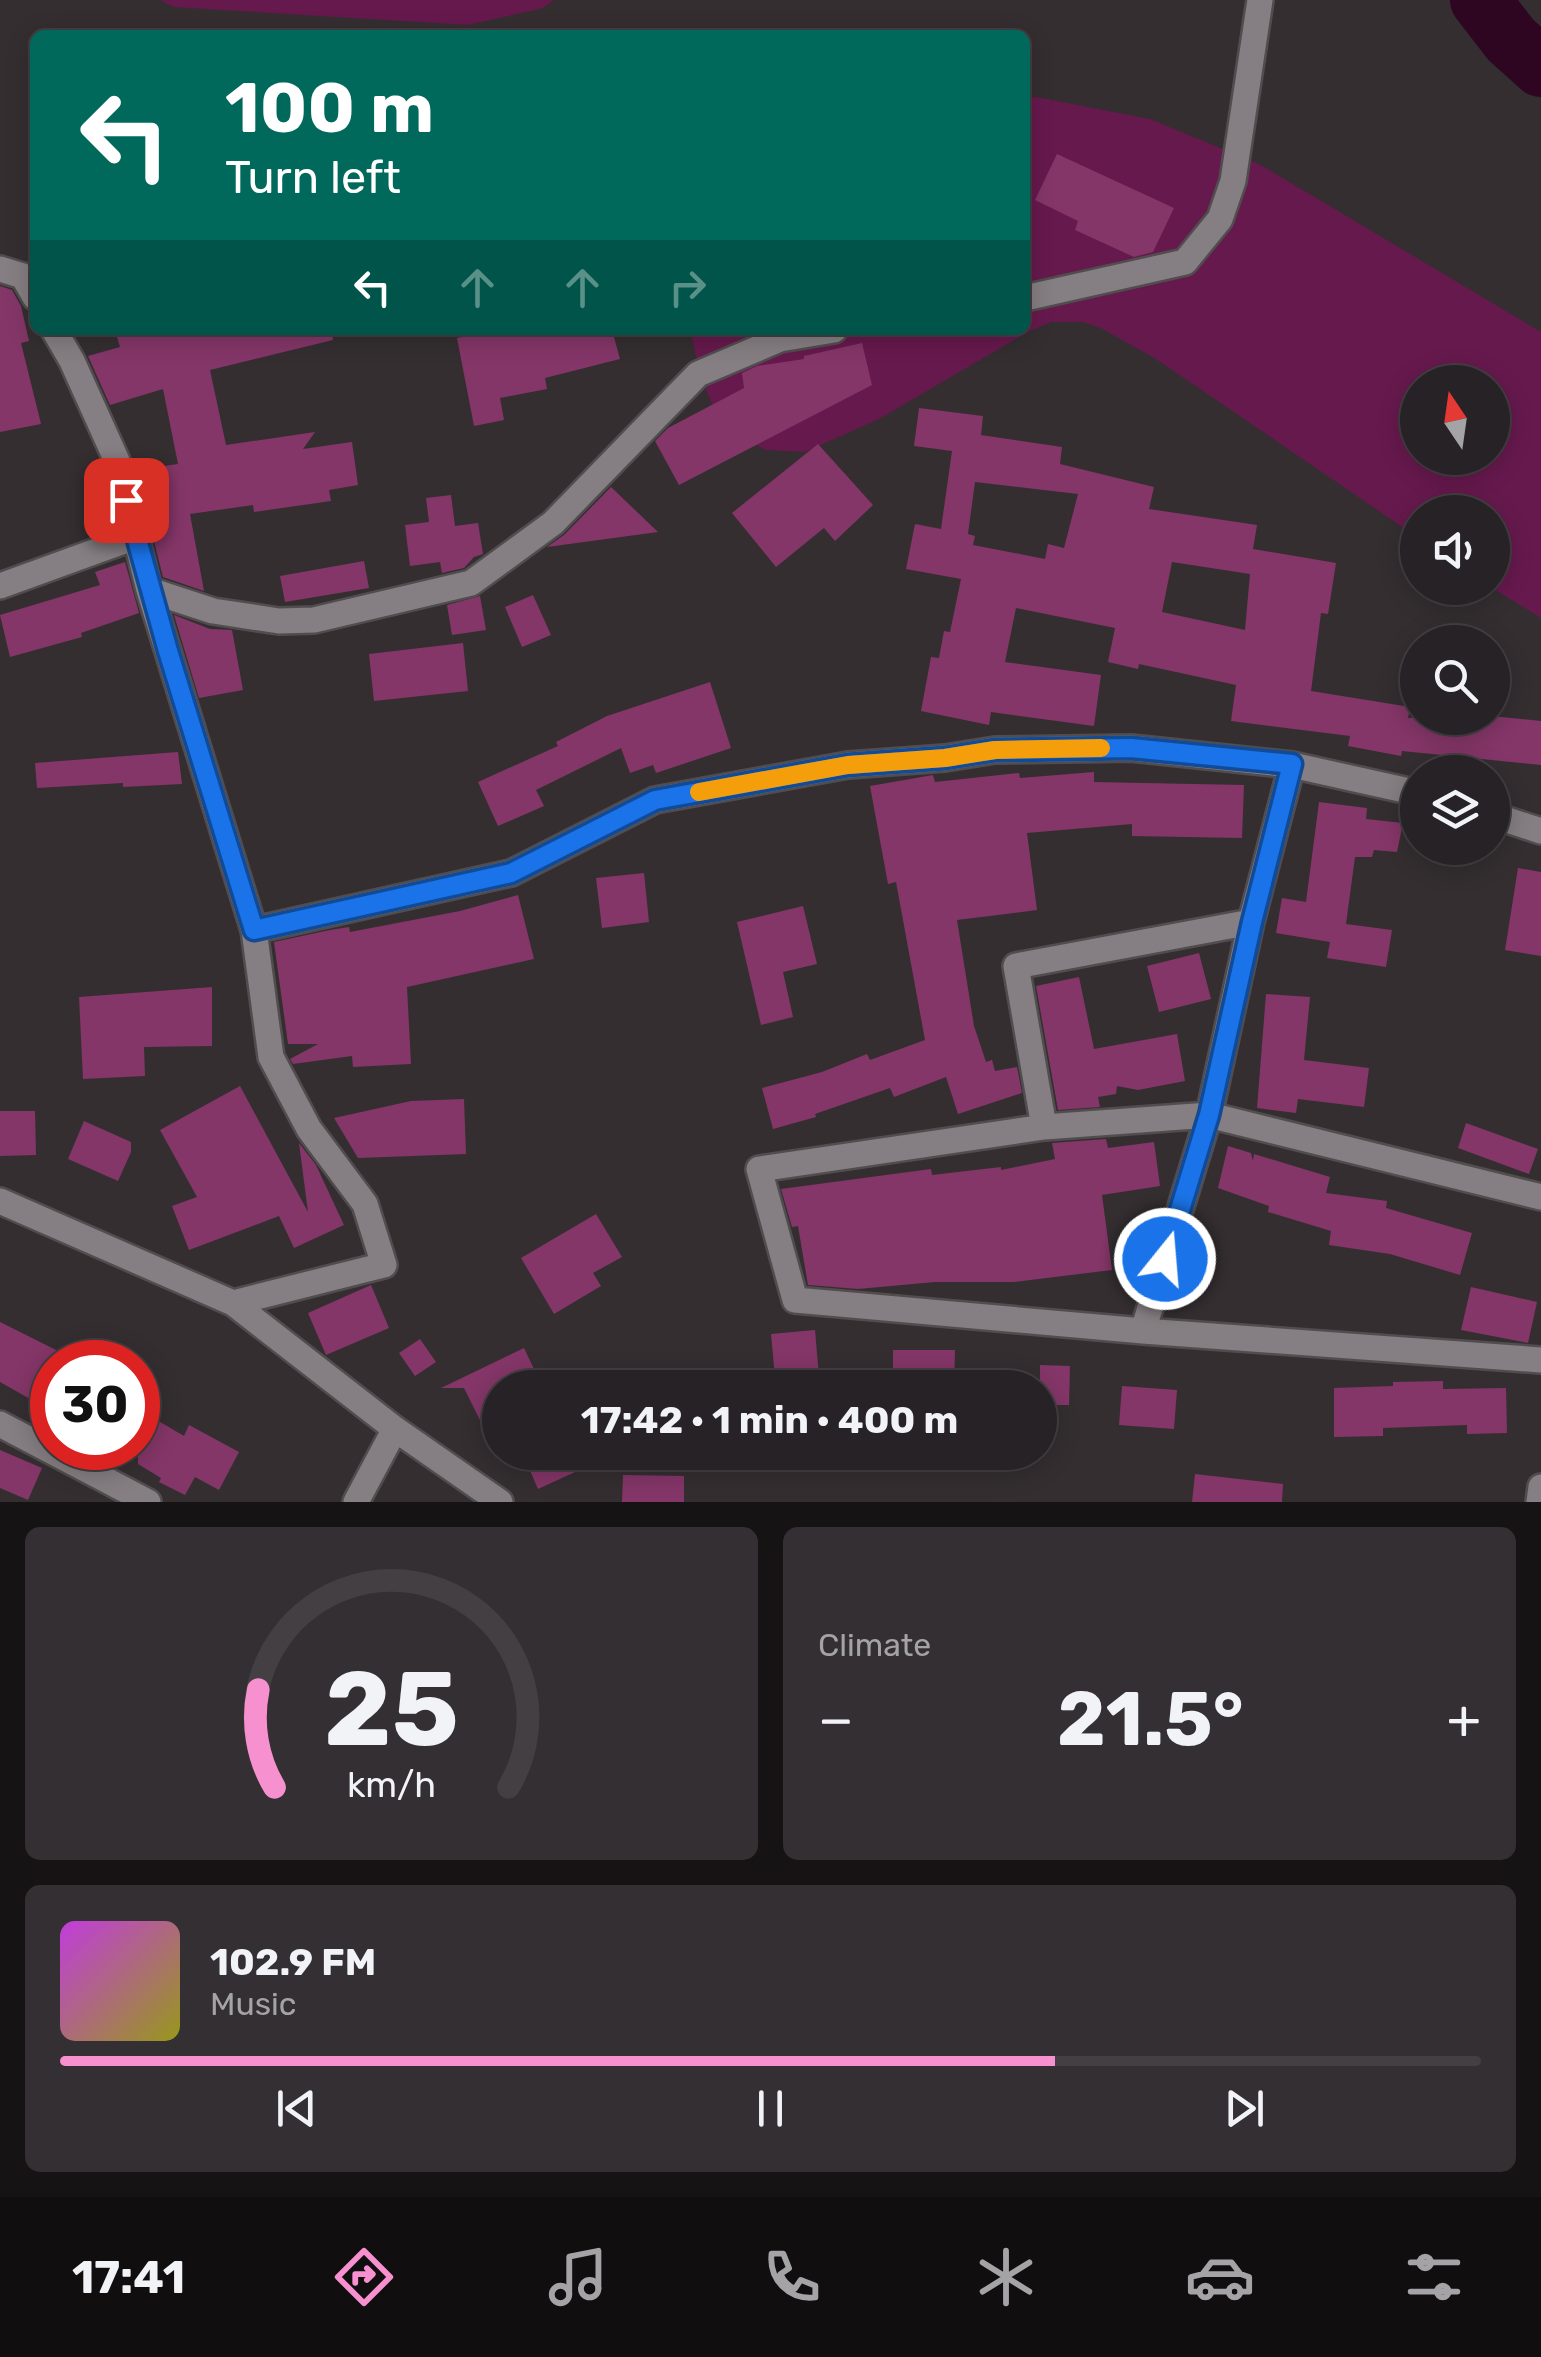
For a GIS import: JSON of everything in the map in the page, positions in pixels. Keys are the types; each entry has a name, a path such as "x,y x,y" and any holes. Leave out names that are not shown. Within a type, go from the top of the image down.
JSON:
{"street":[{"path":"1030,297 1185,262 1220,219 1233,180 1260,0"},
{"path":"0,269 22,276 30,289"},
{"path":"57,335 117,462 150,590 254,930 271,1057 309,1129 365,1204 384,1265 232,1303"},
{"path":"150,590 212,611 279,622 314,620 471,583 553,523 698,374 780,339 804,335"},
{"path":"0,586 135,537"},
{"path":"254,930 511,873 655,800 848,765 995,750 1131,748 1292,764 1400,788"},
{"path":"1143,1330 1209,1115 1292,764"},
{"path":"1510,821 1541,831"},
{"path":"1044,1127 1016,966 1252,922"},
{"path":"1541,1196 1209,1115 1044,1127 759,1169 796,1300 1541,1360"},
{"path":"0,1201 232,1303 395,1428 500,1502"},
{"path":"0,1424 148,1502"},
{"path":"356,1502 395,1428"},
{"path":"1539,1502 1541,1488"}],"shaded area":[{"path":"160,0 554,0 543,8 468,25 174,7"},
{"path":"1030,98 1150,119 1259,164 1541,332 1541,618 1510,599 1510,495 1400,495 1400,525 1156,359 1083,322 1051,322 1030,331"},
{"path":"693,335 1023,335 879,419 805,452 766,450 721,425 700,375"}],"building":[{"path":"1057,154 1174,208 1153,252 1134,257 1075,230 1078,221 1035,200"},
{"path":"0,286 12,290 21,306 29,341 21,343 41,424 0,432"},
{"path":"116,335 332,335 333,340 210,370 226,445 315,432 303,449 352,442 358,485 329,490 331,501 254,512 253,505 190,514 204,591 163,577 136,470 178,464 163,389 110,405 88,356 120,347"},
{"path":"613,335 620,359 545,378 547,389 500,398 504,420 474,426 457,338"},
{"path":"862,343 872,385 679,485 655,441 668,428 744,388 742,373 757,366 804,359"},
{"path":"919,408 983,416 981,435 1062,447 1060,464 1154,487 1149,509 1257,525 1253,549 1336,563 1328,614 1321,613 1311,691 1400,705 1400,735 1510,735 1510,718 1541,721 1541,765 1510,762 1510,755 1402,751 1400,756 1348,746 1350,736 1231,721 1236,685 1139,664 1138,669 1108,662 1115,628 1016,608 1005,662 1101,675 1094,726 991,712 989,725 921,711 931,657 939,658 944,631 950,632 961,579 906,569 915,524 941,529 952,451 914,446","holes":["975,482 1078,494 1064,548 1048,544 1045,559 973,545 975,536 968,534","1172,562 1250,574 1245,630 1162,612"]},
{"path":"818,444 873,505 835,541 824,528 776,567 732,513"},
{"path":"611,487 658,532 547,547 564,535"},
{"path":"451,495 455,526 478,523 483,554 464,568 442,573 440,562 410,566 405,525 429,522 426,498"},
{"path":"364,561 369,588 285,602 280,576"},
{"path":"125,562 139,613 81,633 82,637 10,657 0,615 100,585 95,572"},
{"path":"533,595 551,635 522,647 505,607"},
{"path":"480,596 486,630 452,635 447,605"},
{"path":"174,615 210,629 232,630 243,690 199,698"},
{"path":"463,643 468,691 374,701 369,654"},
{"path":"710,682 731,748 656,773 653,765 630,773 621,748 536,790 544,806 498,826 478,782 558,746 556,742 607,716"},
{"path":"178,752 182,784 37,788 35,763"},
{"path":"1094,772 1094,782 1244,785 1242,838 1132,836 1132,824 1027,833 1037,910 957,920 974,1026 986,1062 992,1060 995,1071 1017,1067 1022,1093 958,1114 946,1077 894,1097 890,1088 773,1129 762,1088 822,1072 867,1054 870,1060 925,1040 896,882 888,884 870,786 933,775 935,782 1019,773 1020,778"},
{"path":"1319,802 1367,808 1366,819 1400,823 1397,852 1374,850 1372,857 1355,857 1346,924 1392,930 1386,967 1327,958 1330,942 1276,933 1282,898 1306,902"},
{"path":"1518,868 1541,872 1541,956 1505,950"},
{"path":"644,873 649,922 602,928 596,878"},
{"path":"518,895 534,959 407,987 411,1064 353,1067 352,1056 293,1064 290,1059 318,1044 288,1044 274,942 460,911"},
{"path":"803,906 817,964 783,972 793,1017 761,1025 737,922"},
{"path":"1199,953 1211,999 1159,1012 1147,966"},
{"path":"1079,977 1094,1049 1177,1034 1185,1081 1138,1090 1117,1086 1116,1094 1098,1097 1100,1107 1058,1110 1036,986"},
{"path":"212,987 212,1046 144,1047 145,1076 83,1079 79,997"},
{"path":"1266,994 1310,997 1304,1060 1369,1068 1364,1107 1298,1099 1296,1113 1257,1108"},
{"path":"240,1086 308,1212 299,1143 316,1165 344,1225 294,1248 279,1216 189,1250 172,1206 197,1197 160,1130"},
{"path":"464,1099 466,1154 358,1158 334,1118 411,1101"},
{"path":"0,1111 35,1111 36,1155 0,1156"},
{"path":"84,1121 131,1142 131,1152 118,1181 68,1159"},
{"path":"1466,1123 1538,1149 1529,1174 1458,1148"},
{"path":"1106,1139 1108,1148 1154,1142 1160,1186 1102,1195 1112,1270 1014,1282 935,1282 858,1289 808,1285 798,1226 792,1227 781,1189 931,1169 932,1175 1001,1170 1055,1159 1052,1143"},
{"path":"1228,1146 1251,1153 1253,1161 1254,1154 1330,1177 1326,1193 1387,1201 1386,1208 1472,1233 1460,1275 1390,1254 1329,1245 1331,1231 1268,1212 1269,1206 1218,1188"},
{"path":"596,1214 622,1257 593,1273 601,1286 554,1314 521,1258"},
{"path":"371,1285 389,1328 326,1355 308,1313"},
{"path":"1471,1287 1537,1302 1528,1343 1461,1330"},
{"path":"0,1322 36,1340 30,1340 30,1399 0,1382"},
{"path":"815,1330 818,1370 774,1370 771,1334"},
{"path":"420,1339 436,1362 415,1376 399,1353"},
{"path":"524,1348 534,1370 482,1370 482,1424 464,1388 441,1388"},
{"path":"893,1350 955,1350 954,1370 893,1370"},
{"path":"1040,1365 1070,1366 1069,1405 1057,1405 1057,1370 1040,1370"},
{"path":"1443,1381 1443,1389 1506,1388 1507,1433 1467,1434 1467,1425 1383,1428 1383,1436 1334,1437 1334,1388"},
{"path":"1122,1386 1177,1390 1174,1429 1119,1425"},
{"path":"160,1422 184,1436 189,1425 239,1452 219,1490 195,1477 185,1495 159,1482 161,1478 148,1470 160,1470"},
{"path":"0,1450 30,1463 30,1470 41,1470 28,1500 0,1488"},
{"path":"530,1470 580,1470 538,1489"},
{"path":"1195,1474 1283,1484 1282,1502 1192,1502"},
{"path":"623,1475 684,1476 684,1502 622,1502"}],"waterway":[{"path":"1480,0 1511,40 1541,67"}],"slow traffic":[{"path":"699,792 848,765 995,750 1101,748"}],"route":[{"path":"126,500 254,930 511,873 655,800 848,765 995,750 1131,748 1292,764 1209,1115 1165,1259"}]}
